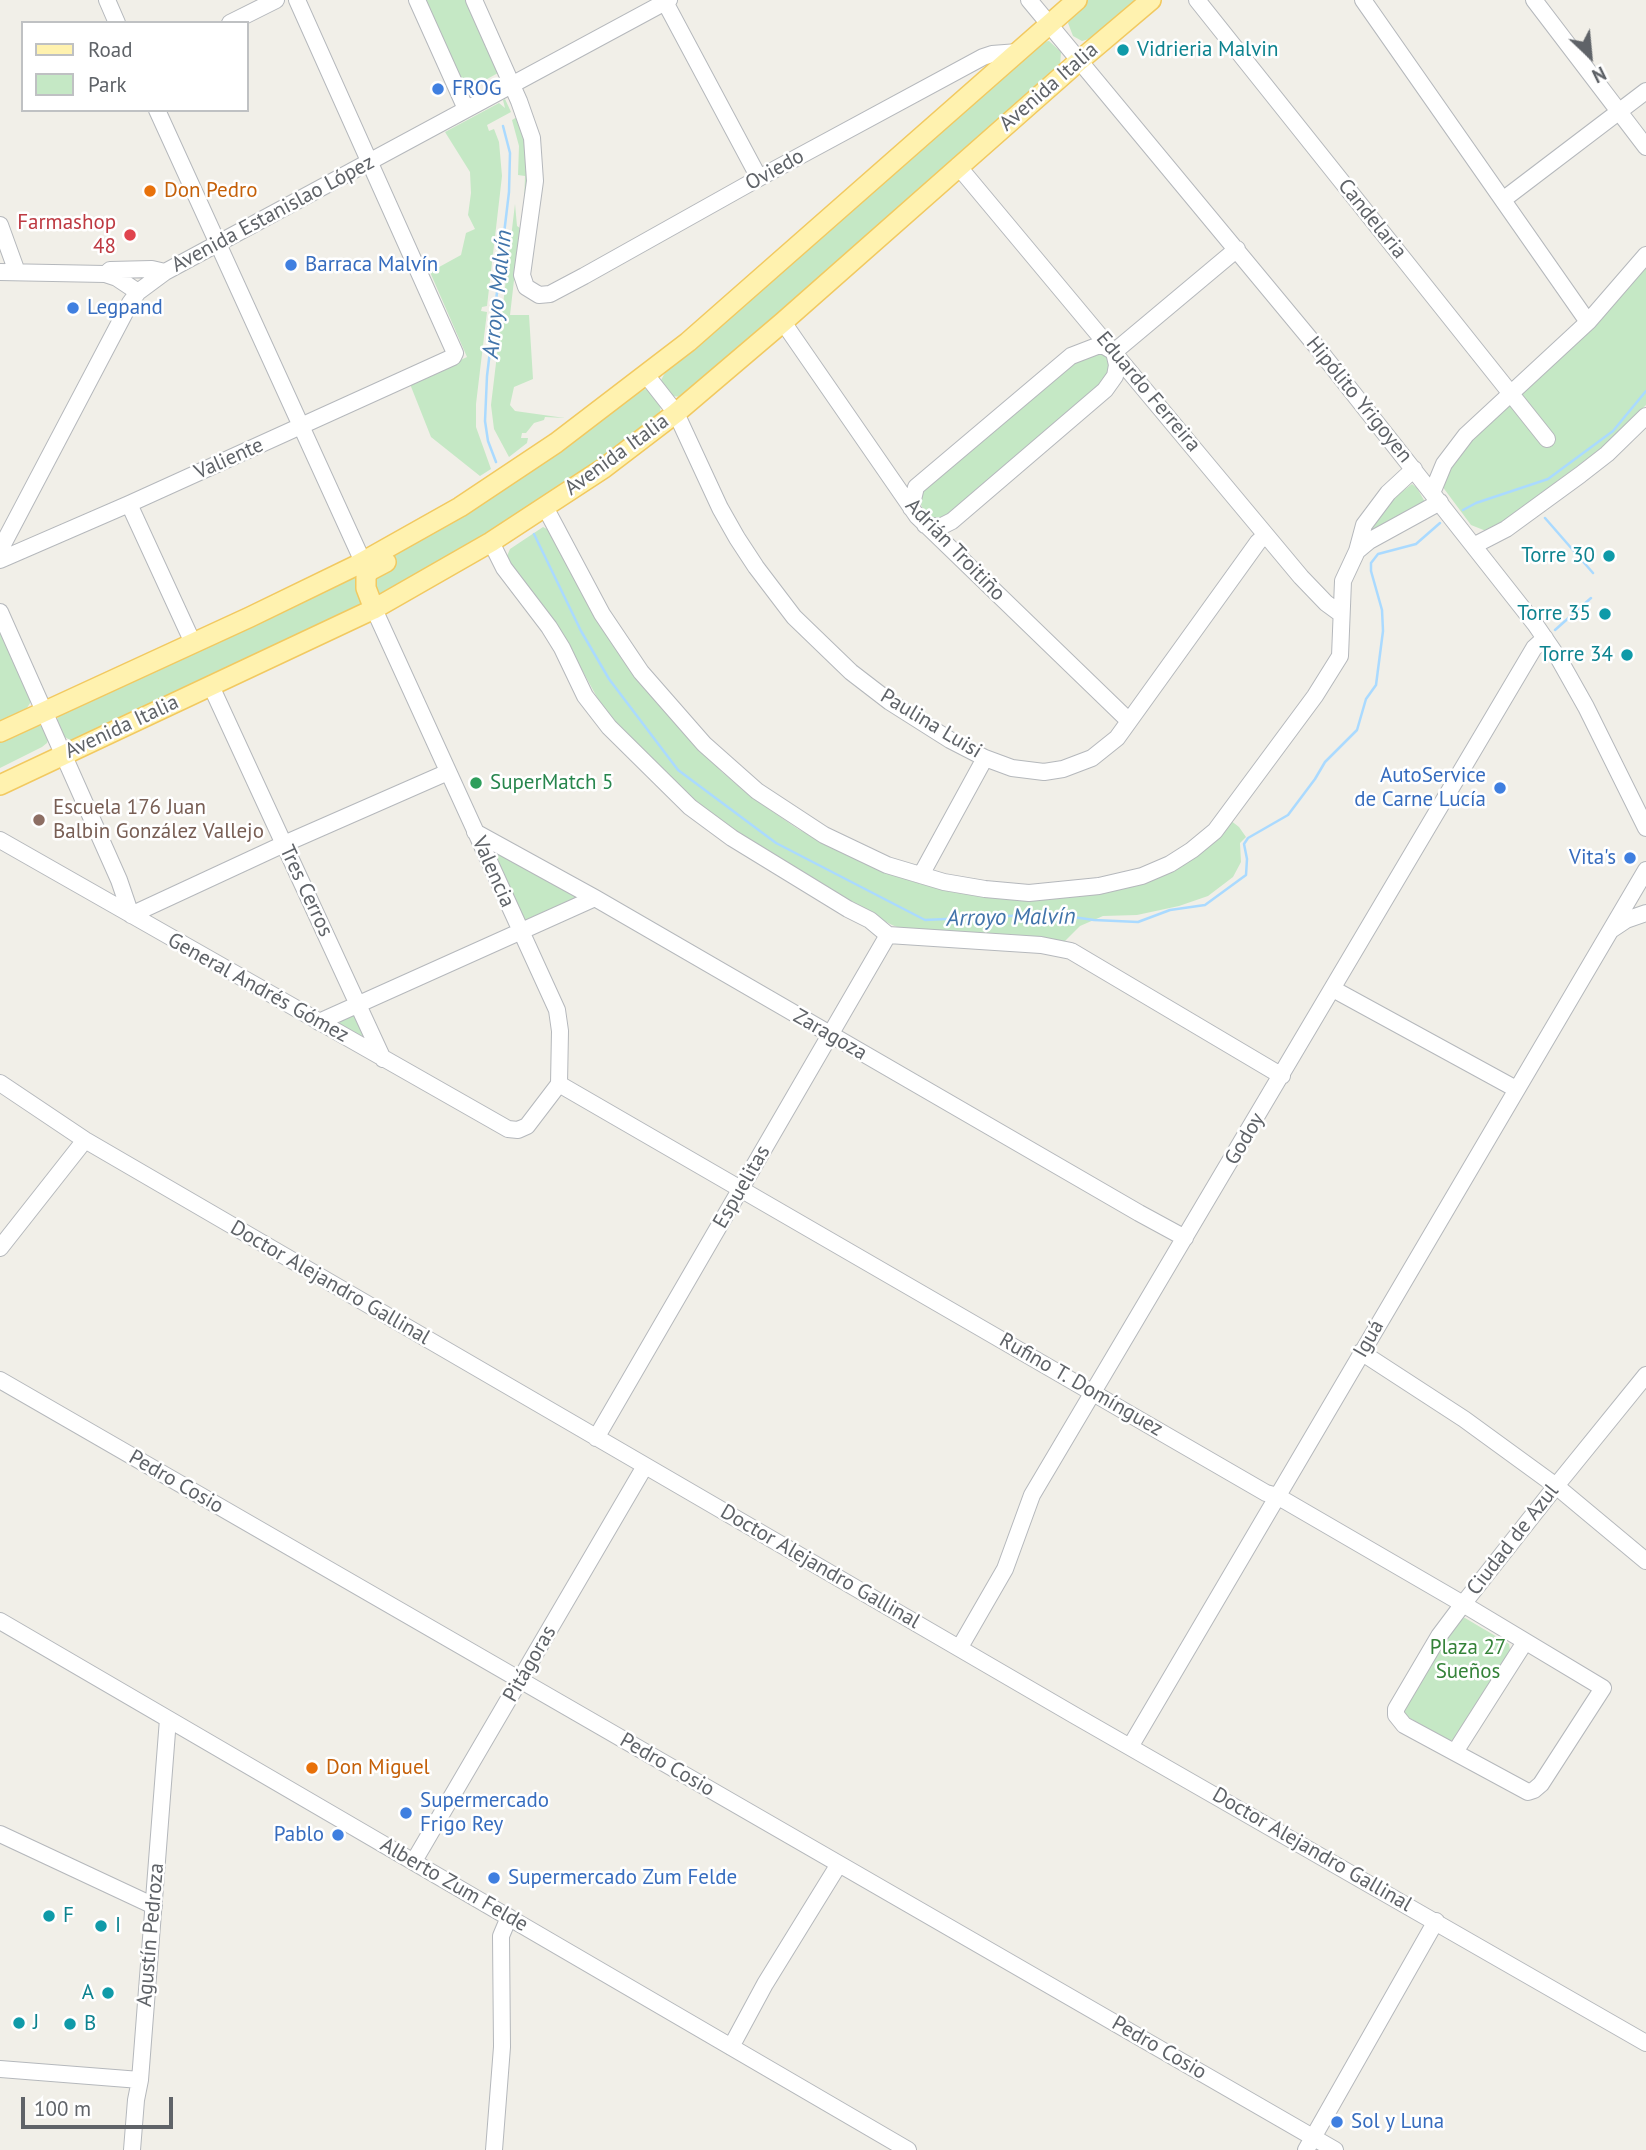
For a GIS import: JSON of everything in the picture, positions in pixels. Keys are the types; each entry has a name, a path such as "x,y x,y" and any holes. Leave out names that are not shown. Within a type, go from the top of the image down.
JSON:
{"main road":[{"path":"0,732 363,562 429,526 556,443 648,376 699,333 1077,0"},
{"name":"Avenida Italia","path":"0,785 60,747 211,686 374,609 491,542 604,468 676,413 783,322 958,166 1151,0"},
{"path":"374,609 366,588 369,572 412,546 429,526"},
{"path":"0,772 48,748 60,747"}],"street":[{"path":"107,0 116,21"},
{"path":"234,21 276,0"},
{"path":"297,0 370,162"},
{"path":"417,0 466,109"},
{"path":"474,0 511,84"},
{"name":"Hipólito Yrigoyen","path":"1029,0 1237,249 1475,545 1545,638 1600,733 1646,828"},
{"name":"Candelaria","path":"1197,0 1547,439"},
{"path":"1364,0 1588,322"},
{"path":"1534,0 1646,148"},
{"path":"667,1 759,178"},
{"name":"Avenida Estanislao López","path":"0,550 138,292 165,272 667,1"},
{"name":"Oviedo","path":"511,84 529,127 536,163 522,275 526,287 536,294 551,294 983,57 1018,52"},
{"path":"1504,199 1646,92"},
{"path":"158,112 363,562"},
{"name":"Valiente","path":"0,560 453,357 455,353 370,162"},
{"name":"Eduardo Ferreira","path":"958,166 1266,535 1312,588 1341,614"},
{"path":"0,225 17,272"},
{"path":"1114,352 1237,249"},
{"path":"1357,551 1436,498 1450,454 1466,435 1588,322 1646,254"},
{"path":"105,274 110,271 152,269 165,272"},
{"path":"0,272 105,274 117,278 138,292"},
{"name":"Adrián Troitiño","path":"783,322 925,525 1129,721"},
{"path":"911,508 916,486 1071,356 1097,346 1104,346 1114,352 1117,365 1115,376 1105,390 952,520 940,527 925,525"},
{"name":"Paulina Luisi","path":"648,376 676,413 720,508 737,538 794,617 851,672 890,702 985,758 1028,771 1063,769 1092,758 1117,738 1258,542 1266,535"},
{"path":"1475,545 1506,528 1580,475 1607,454 1646,416"},
{"path":"545,507 602,614 627,652 675,713 721,762 765,797 824,835 887,865 944,882 1029,893 1081,889 1121,882 1170,864 1215,831 1332,671 1340,656 1342,642 1343,581 1357,551 1364,525 1388,493 1414,469"},
{"path":"129,504 193,643"},
{"path":"491,542 504,568 549,626 585,696 609,727 690,807 776,867 870,920 888,935 1041,945 1071,951 1282,1076"},
{"path":"1312,588 1324,590 1343,581"},
{"name":"Valencia","path":"374,609 557,1010 560,1031 559,1084"},
{"path":"0,612 119,880 131,915 448,772"},
{"name":"Godoy","path":"960,1647 1005,1569 1032,1495 1534,648 1545,638"},
{"name":"Tres Cerros","path":"211,686 383,1059"},
{"path":"921,875 985,758"},
{"name":"Zaragoza","path":"475,832 595,898 1185,1238"},
{"name":"General Andrés Gómez","path":"0,840 508,1129 518,1130 527,1126 559,1084"},
{"name":"Iguá","path":"1130,1747 1646,870"},
{"path":"1629,897 1633,906 1645,913"},
{"path":"319,1022 595,898"},
{"path":"1609,931 1626,920 1645,913"},
{"name":"Espuelitas","path":"596,1438 888,935"},
{"path":"1333,989 1516,1089"},
{"name":"Doctor Alejandro Gallinal","path":"0,1083 85,1140 1130,1747 1646,2043"},
{"name":"Rufino T. Domínguez","path":"559,1084 1266,1493 1277,1496 1603,1688 1534,1790 1520,1790 1455,1752"},
{"path":"0,1248 85,1140"},
{"path":"1361,1352 1464,1419 1556,1486 1646,1561"},
{"name":"Ciudad de Azul","path":"1455,1752 1404,1724 1396,1715 1400,1700 1439,1636 1463,1604 1646,1375"},
{"name":"Pedro Cosio","path":"0,1380 839,1864 1310,2144 1335,2150"},
{"name":"Pitágoras","path":"414,1861 645,1466"},
{"name":"Alberto Zum Felde","path":"0,1621 908,2150"},
{"path":"1455,1752 1525,1642"},
{"name":"Agustín Pedroza","path":"132,2150 140,2080 168,1719"},
{"path":"0,1834 154,1906"},
{"path":"731,2047 765,1984 839,1864"},
{"path":"494,2150 502,2047 502,1936 509,1917"},
{"path":"1310,2144 1436,1921"},
{"path":"0,2069 140,2080"}],"green space":[{"path":"424,0 468,0 498,73 469,89 461,84"},
{"path":"1088,0 1138,0 1093,38 1082,41 1073,36 1068,23 1072,14"},
{"path":"1049,41 1061,52 1060,66 773,320 681,397 671,396 661,380 667,369 1042,42"},
{"path":"505,99 511,112 487,125 489,131 494,129 499,142 502,176 487,306 482,307 481,311 487,312 476,404 476,427 491,469 480,476 431,437 410,384 467,357 430,272 461,255 466,233 475,229 468,215 470,172 445,132 499,103 505,108"},
{"path":"517,117 526,148 527,176 524,204 525,176 518,175 519,146 512,120"},
{"path":"515,204 517,226 520,228 510,315 529,315 533,379 514,387 510,405 515,411 565,418 545,417 544,420 534,423 526,433 522,433 521,438 528,438 527,443 509,457 494,429 491,405"},
{"path":"1646,262 1646,405 1611,441 1501,523 1486,531 1471,525 1442,486 1445,474 1480,428"},
{"path":"1100,351 1108,359 1112,371 1111,380 943,519 930,518 925,514 918,498 921,490 1084,352"},
{"path":"645,389 661,403 660,413 583,472 472,544 398,587 75,740 63,736 56,724 58,716 260,621"},
{"path":"1412,484 1425,502 1370,531 1371,524"},
{"path":"543,527 549,530 688,734 722,772 750,796 798,829 863,863 911,881 952,892 997,898 1041,898 1120,889 1230,820 1246,837 1240,843 1241,862 1233,877 1208,896 1179,906 1137,915 1103,916 1080,926 1062,944 905,930 892,925 804,878 693,802 621,729 599,701 563,635 508,566 507,556 510,549"},
{"path":"0,626 32,700 27,708 0,721"},
{"path":"36,724 44,727 49,738 47,743 0,768 0,740"},
{"path":"492,850 576,896 575,898 526,920 522,919"},
{"path":"350,1015 355,1016 364,1035 362,1037 339,1025 340,1021"},
{"name":"Plaza 27 Sueños","path":"1465,1618 1509,1644 1510,1650 1453,1740 1447,1741 1405,1715 1403,1707 1456,1622"}],"waterway":[{"name":"Arroyo Malvín","path":"496,462 488,441 485,421 487,376 509,192 510,153 503,126"},
{"name":"Arroyo Malvín","path":"1463,510 1476,503 1548,479 1613,431 1646,391"},
{"path":"1545,518 1593,573"},
{"name":"Arroyo Malvín","path":"534,534 581,631 609,679 678,770 776,843 925,920 1052,914 1138,922 1170,910 1205,905 1246,875 1244,844 1248,838 1288,815 1325,762 1357,730 1366,699 1376,685 1383,631 1382,610 1371,563 1378,554 1416,544 1440,523"},
{"path":"1555,630 1591,598"}],"place":[{"name":"Vidrieria Malvin","path":"1123,50"},
{"name":"FROG","path":"438,89"},
{"name":"Don Pedro","path":"150,191"},
{"name":"Farmashop 48","path":"130,235"},
{"name":"Barraca Malvín","path":"291,265"},
{"name":"Legpand","path":"73,308"},
{"name":"Torre 30","path":"1609,556"},
{"name":"Torre 35","path":"1605,614"},
{"name":"Torre 34","path":"1627,655"},
{"name":"SuperMatch 5","path":"476,783"},
{"name":"AutoService de Carne Lucía","path":"1500,788"},
{"name":"Escuela 176 Juan Balbin González Vallejo","path":"39,820"},
{"name":"Vita's","path":"1630,858"},
{"name":"Don Miguel","path":"312,1768"},
{"name":"Supermercado Frigo Rey","path":"406,1813"},
{"name":"Pablo","path":"338,1835"},
{"name":"Supermercado Zum Felde","path":"494,1878"},
{"name":"F","path":"49,1916"},
{"name":"I","path":"101,1926"},
{"name":"A","path":"108,1993"},
{"name":"J","path":"19,2023"},
{"name":"B","path":"70,2024"},
{"name":"Sol y Luna","path":"1337,2122"}]}
